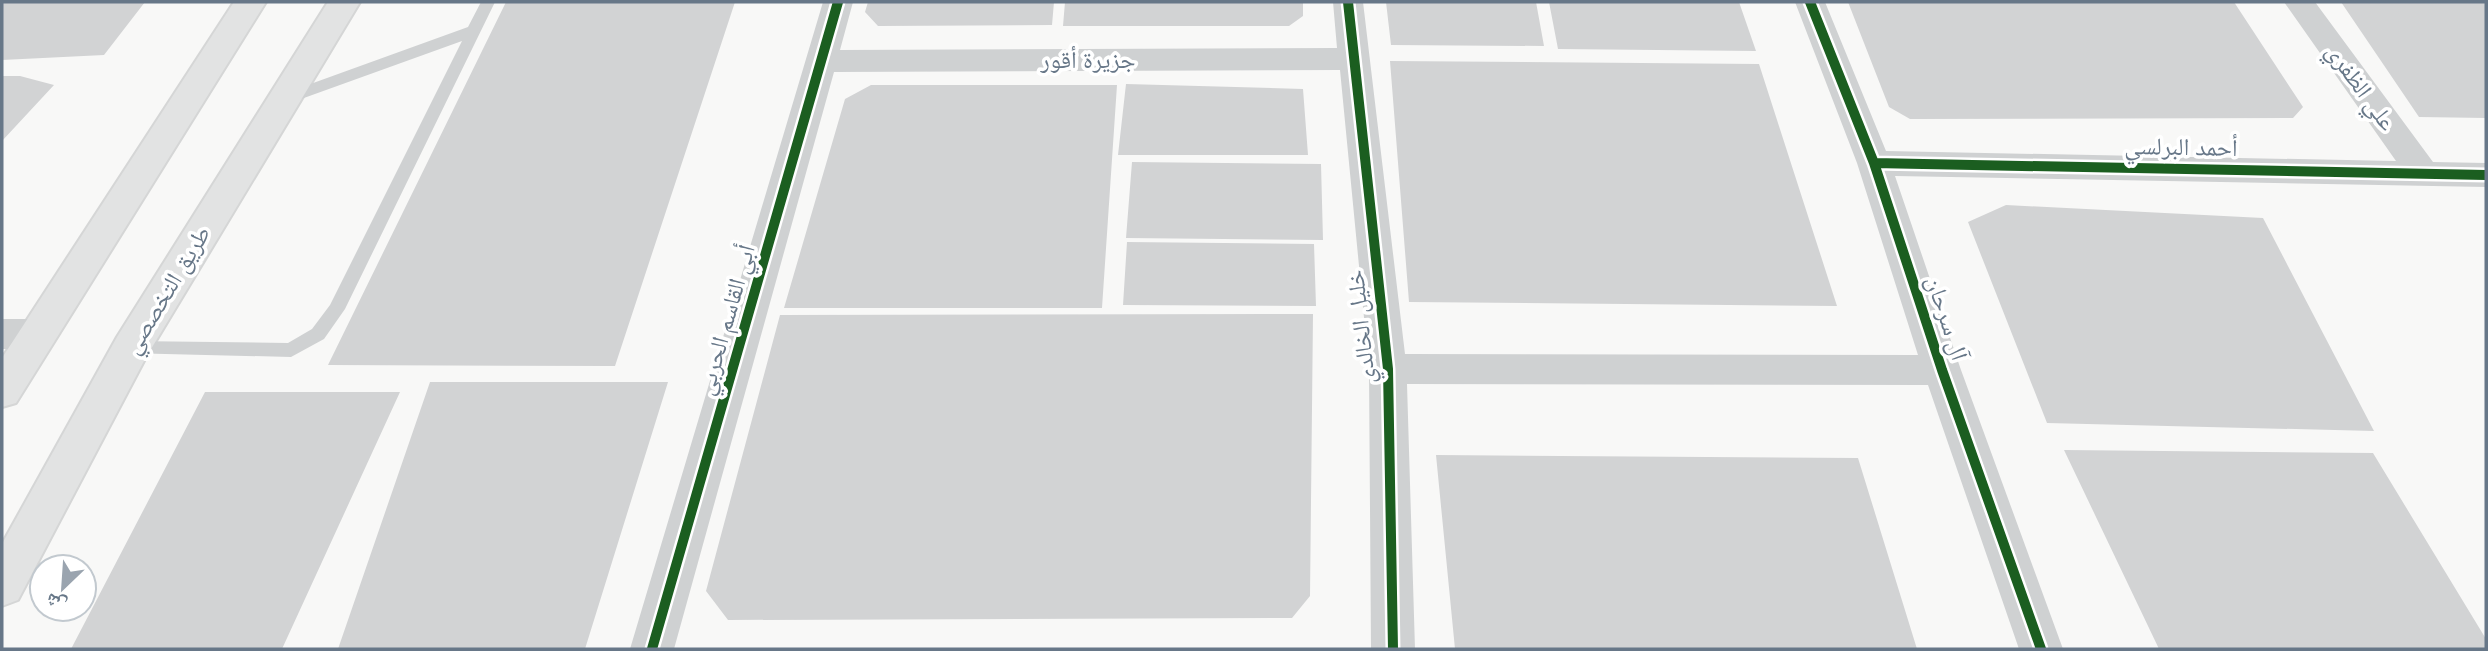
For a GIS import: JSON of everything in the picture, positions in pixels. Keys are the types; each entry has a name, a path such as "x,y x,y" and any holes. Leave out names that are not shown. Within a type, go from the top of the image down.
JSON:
{"main road":[{"path":"2,391 19,334 250,2"},
{"name":"طريق التخصصي","path":"2,586 131,348 344,2"}],"street":[{"name":"أبي القاسم الحربي","path":"652,649 838,2"},
{"name":"خليل الخالدي","path":"1348,2 1388,369 1394,649"},
{"name":"آل سرحان","path":"1810,2 1874,163 1942,370 2041,649"},
{"name":"علي الظفري","path":"2300,2 2423,173"},
{"name":"جزيرة أقور","path":"823,61 1353,59"},
{"name":"أحمد البرلسي","path":"1874,163 2486,175"},
{"path":"1388,369 1942,370"}],"lane":[{"path":"131,348 291,350 318,334 336,309 488,2"},
{"path":"285,99 473,31"}],"building":[{"path":"2,2 145,2 104,55 2,60"},
{"path":"506,2 735,2 615,366 328,365"},
{"path":"868,2 1054,2 1052,25 878,26 865,12"},
{"path":"1065,2 1303,2 1303,16 1289,26 1063,26"},
{"path":"1386,2 1536,2 1544,46 1391,45"},
{"path":"1549,2 1739,2 1756,51 1558,49"},
{"path":"1848,2 2234,2 2303,107 2293,118 1910,119 1889,107"},
{"path":"2341,2 2486,2 2486,118 2419,117"},
{"path":"1390,61 1759,64 1837,306 1409,302"},
{"path":"2,76 20,76 54,85 2,141"},
{"path":"1126,84 1303,89 1308,155 1118,155"},
{"path":"871,85 1117,85 1102,308 784,308 845,99"},
{"path":"1132,162 1321,164 1323,240 1126,238"},
{"path":"2006,205 2263,218 2374,431 2047,423 1968,222"},
{"path":"1127,242 1314,244 1316,306 1123,305"},
{"path":"1313,314 1310,596 1292,618 728,620 706,591 780,315"},
{"path":"430,382 668,382 585,649 338,649"},
{"path":"205,392 400,392 282,649 71,649 85,623 98,623 98,597"},
{"path":"2064,450 2373,453 2486,639 2486,649 2159,649"},
{"path":"1436,455 1858,458 1917,649 1455,649"}],"cycle path":[{"path":"652,649 838,2"},
{"path":"1348,2 1388,369 1393,649"},
{"path":"1810,2 1874,163 1942,370 2041,649"},
{"path":"1874,163 2486,175"}]}
